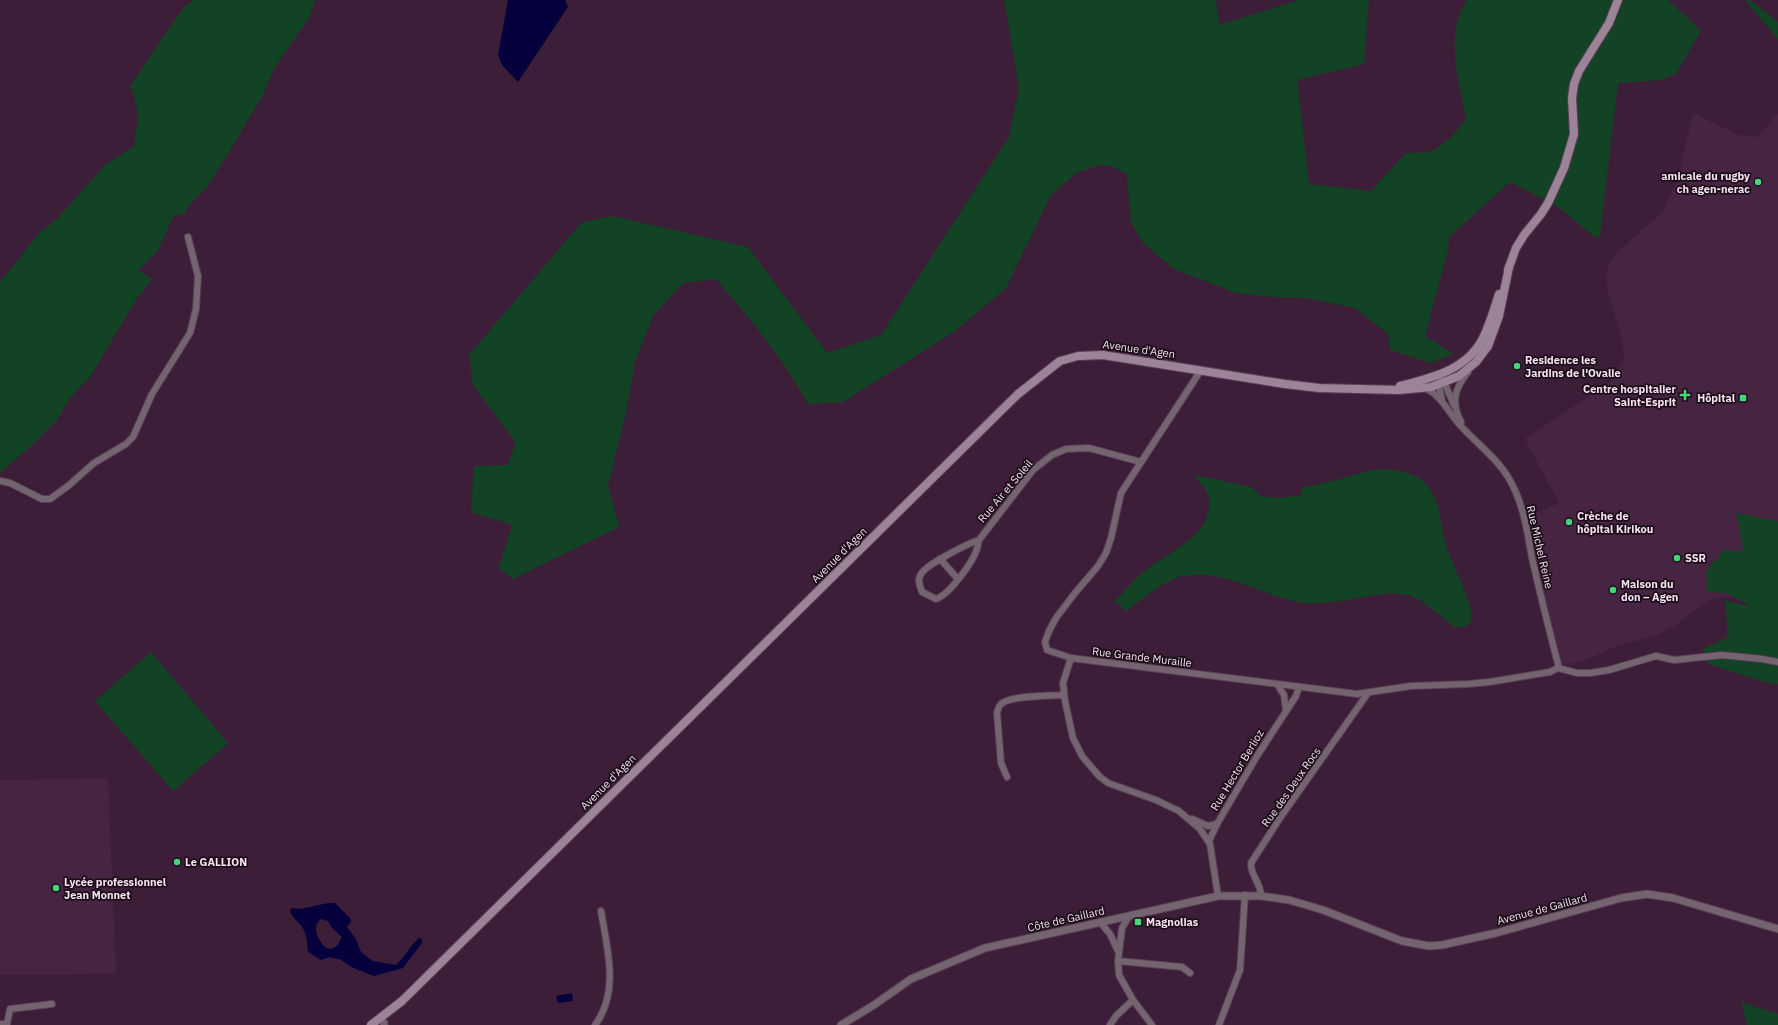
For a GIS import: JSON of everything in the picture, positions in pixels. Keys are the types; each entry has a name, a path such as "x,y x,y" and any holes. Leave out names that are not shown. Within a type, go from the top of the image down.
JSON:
{"main road":[{"path":"1509,266 1524,235 1541,214 1548,202 1564,168 1574,134 1572,103 1574,84 1579,71 1609,23 1618,0"},
{"name":"Avenue d'Agen","path":"1388,390 1430,378 1460,365 1478,346 1487,329 1509,266"},
{"name":"Avenue d'Agen","path":"402,1001 1018,394 1060,361 1078,356 1094,355 1124,357 1312,387 1345,390 1425,388 1460,376 1476,362 1488,346 1499,316 1509,266"},
{"path":"383,1024 402,1001"},
{"path":"371,1025 402,1001"}],"street":[{"path":"0,481 10,483 42,499 50,499 68,486 94,463 130,440 152,394 190,333 196,309 198,276 188,237"},
{"path":"1430,378 1441,383 1463,369 1483,347 1489,336 1487,329"},
{"path":"1454,405 1458,386 1476,362"},
{"name":"Rue Grande Muraille","path":"1202,370 1120,493 1114,526 1106,553 1098,566 1071,598 1049,631 1045,642 1048,650 1071,658 1244,679 1340,693 1368,693 1411,686 1489,682 1550,672 1558,668"},
{"name":"Rue Michel Reine","path":"1441,383 1443,402"},
{"name":"Rue Michel Reine","path":"1441,383 1464,426 1476,443"},
{"name":"Rue Michel Reine","path":"1425,388 1436,395 1443,402 1476,443 1506,473 1515,490 1528,532 1532,556 1558,668"},
{"name":"Rue Air et Soleil","path":"979,540 940,559 921,573 918,582 922,592 931,598 936,599 940,598 946,593 958,579 975,553 979,540 1033,470 1052,455 1066,449 1089,448 1141,462"},
{"path":"940,559 958,579"},
{"path":"1558,668 1577,673 1590,674 1656,656 1674,660 1722,655 1778,662"},
{"path":"1071,658 1063,683 1068,719 1073,738 1082,756 1098,776 1108,783 1156,800 1208,826 1217,824"},
{"path":"1276,684 1284,695 1286,711"},
{"name":"Rue Hector Berlioz","path":"1209,841 1217,824 1296,696 1299,687"},
{"name":"Rue des Deux Rocs","path":"1261,896 1260,887 1252,871 1252,863 1280,818 1368,693"},
{"path":"1007,777 1001,763 997,713 999,707 1002,703 1010,699 1064,695"},
{"path":"1179,811 1200,829 1209,841 1218,896"},
{"name":"Avenue de Gaillard","path":"1314,907 1402,941 1429,946 1442,945 1496,933 1621,898 1647,894 1673,898 1778,929"},
{"path":"1219,1025 1240,970 1244,895"},
{"name":"Côte de Gaillard","path":"841,1025 874,1005 911,979 960,957 985,948 1218,896 1261,896 1289,900 1314,907"},
{"path":"595,1025 605,1007 610,984 609,959 600,911"},
{"path":"1129,916 1122,928 1118,961 1121,980 1133,1000 1152,1025"},
{"path":"1100,922 1110,934 1119,954"},
{"path":"1118,961 1182,967 1190,973"},
{"path":"1110,1025 1133,1000"},
{"path":"0,1024 7,1024 10,1009 52,1004"}],"shaded area":[{"path":"508,0 565,0 568,7 518,82 502,65 498,55"},
{"name":"Centre hospitalier Saint-Esprit","path":"1693,113 1738,135 1758,137 1778,113 1778,615 1734,597 1721,597 1707,601 1674,626 1657,635 1618,646 1583,661 1563,665 1546,605 1533,544 1531,518 1534,514 1559,503 1525,439 1609,383 1625,358 1621,336 1607,289 1606,275 1610,262 1619,250 1663,211 1677,181"},
{"name":"Lycée professionnel Jean Monnet","path":"108,778 116,974 0,975 0,780"},
{"path":"328,903 335,903 350,918 351,922 347,927 356,939 361,952 373,961 396,965 419,938 422,939 422,943 403,968 374,976 353,968 341,960 330,957 321,960 308,952 304,930 292,916 290,911 291,908 301,909","holes":["321,919 328,921 332,928 342,937 338,945 334,948 326,948 318,938 317,934 316,926 318,922"]},
{"path":"572,993 573,1001 558,1003 556,996"}],"green space":[{"path":"194,0 315,0 310,16 274,69 263,95 207,187 189,205 184,214 174,215 157,252 138,270 152,279 136,300 90,377 70,398 57,420 31,446 0,473 0,282 40,232 56,220 106,164 134,146 138,116 136,102 130,86 183,8"},
{"path":"1004,0 1216,0 1219,25 1299,0 1369,0 1364,64 1297,80 1309,184 1371,191 1406,153 1431,152 1451,138 1466,119 1457,74 1455,43 1456,28 1460,13 1467,0 1668,0 1701,31 1676,74 1662,80 1618,83 1600,236 1596,238 1557,206 1510,182 1449,237 1448,250 1425,336 1453,354 1431,363 1390,350 1388,334 1355,308 1307,298 1275,297 1236,293 1174,269 1143,243 1131,223 1127,174 1111,166 1100,165 1076,173 1051,195 1006,288 955,331 843,402 808,404 788,370 777,355 754,324 716,279 683,283 653,316 635,362 625,417 608,485 619,527 513,579 499,568 512,525 471,512 474,466 507,465 516,443 473,385 469,355 581,223 612,216 748,247 827,353 881,335 1009,137 1019,88"},
{"path":"1747,0 1750,0 1778,22 1778,39 1747,3"},
{"path":"1382,469 1414,475 1423,481 1430,489 1440,514 1447,549 1470,606 1471,620 1468,625 1461,627 1453,626 1422,602 1411,596 1401,594 1376,595 1334,602 1309,603 1293,601 1216,576 1200,575 1176,578 1153,591 1126,611 1115,601 1143,572 1187,542 1197,533 1204,523 1209,511 1209,498 1205,488 1194,475 1252,487 1260,496 1280,498 1301,495 1301,487 1322,484 1361,473"},
{"path":"1736,513 1778,521 1778,684 1768,683 1708,664 1703,649 1728,637 1725,601 1752,607 1727,593 1707,592 1706,574 1711,563 1718,559 1722,550 1743,551"},
{"path":"151,652 228,743 173,791 95,701"},
{"path":"1741,1002 1778,1014 1778,1025 1747,1025"}],"place":[{"name":"amicale du rugby ch agen-nerac","path":"1758,182"},
{"name":"Residence les Jardins de l'Ovalie","path":"1517,366"},
{"name":"Centre hospitalier Saint-Esprit","path":"1685,395"},
{"name":"Hôpital","path":"1743,398"},
{"name":"Crèche de hôpital Kirikou","path":"1569,522"},
{"name":"SSR","path":"1677,558"},
{"name":"Maison du don – Agen","path":"1613,590"},
{"name":"Le GALLION","path":"177,862"},
{"name":"Lycée professionnel Jean Monnet","path":"56,888"},
{"name":"Magnolias","path":"1138,922"}]}
